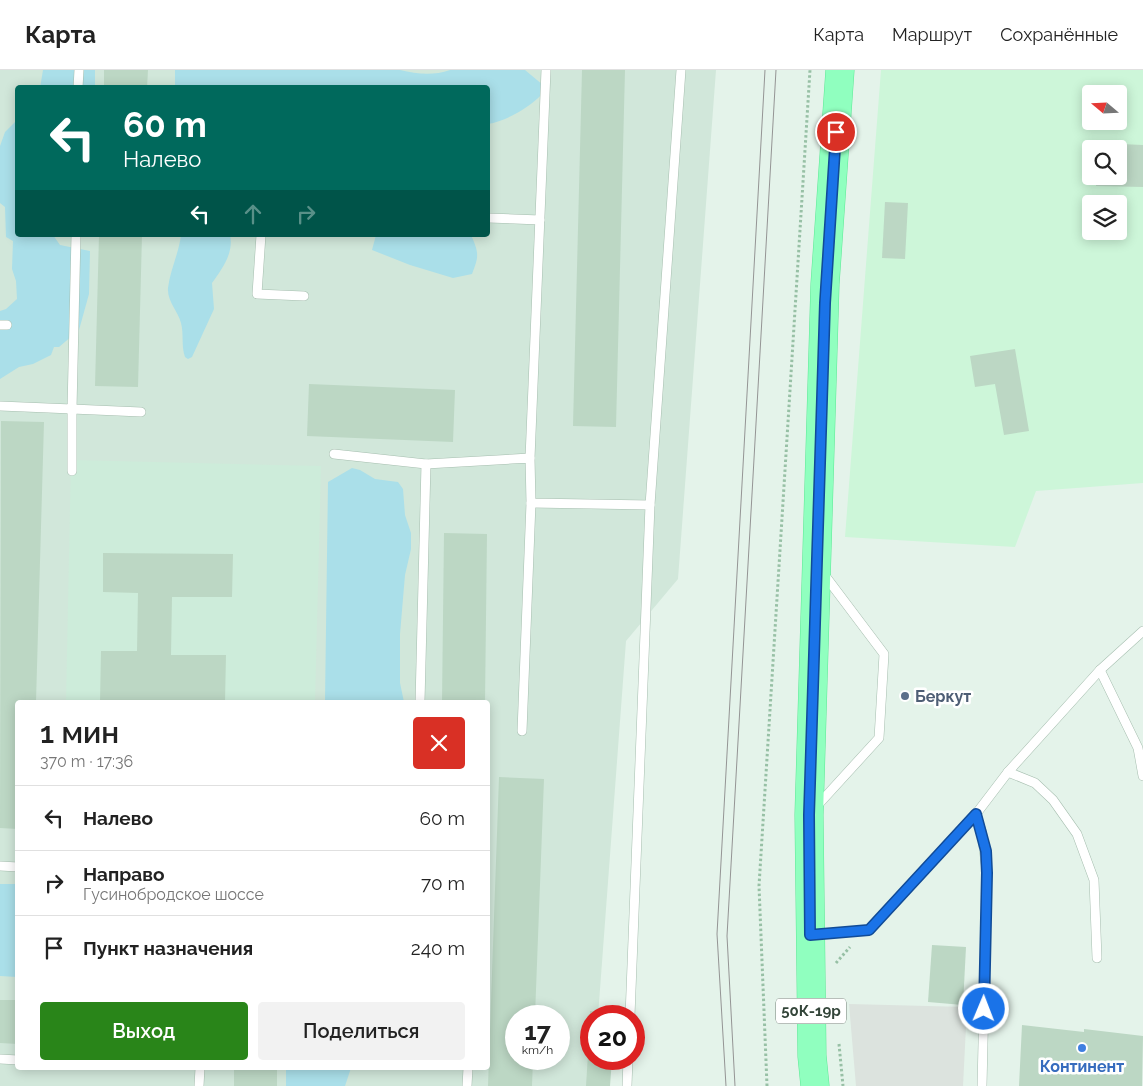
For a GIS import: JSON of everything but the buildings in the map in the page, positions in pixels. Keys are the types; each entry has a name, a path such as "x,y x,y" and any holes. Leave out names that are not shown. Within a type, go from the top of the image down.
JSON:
{"main road":[{"name":"50К-19р","path":"815,1086 812,1056 809,815 825,284 840,70"}],"lane":[{"path":"78,85 79,70"},
{"path":"522,731 531,503 530,458 546,70"},
{"path":"630,1005 650,504 681,70"},
{"path":"490,218 540,220"},
{"path":"72,470 76,237"},
{"path":"260,237 257,294 304,296"},
{"path":"0,406 141,412"},
{"path":"334,454 426,464 530,458"},
{"path":"420,700 426,464"},
{"path":"531,503 650,504"},
{"path":"809,815 880,738 884,654 816,565"},
{"path":"810,935 869,930 976,814 1008,772 1100,670 1143,631"},
{"path":"1100,670 1138,748 1143,776"},
{"path":"1008,772 1035,783 1054,800 1077,834 1094,880 1097,958"},
{"path":"976,814 986,851 987,873 982,1086"},
{"path":"0,866 15,867"},
{"path":"0,1059 15,1060"},
{"path":"199,1086 200,1070"},
{"path":"467,1086 468,1070"},
{"path":"627,1086 628,1070"}],"path":[{"path":"766,1086 759,886 810,70"},
{"path":"834,972 836,964 844,953 869,930"},
{"path":"838,1038 843,1086"}],"shaded area":[{"path":"0,70 716,70 678,579 626,641 599,1005 580,1005 580,1070 594,1070 593,1086 0,1086"},
{"path":"43,70 95,70 95,85 40,85"},
{"path":"175,70 400,70 425,74 450,70 525,70 543,85 542,94 531,104 510,117 490,123 490,85 175,85"},
{"path":"881,70 1143,70 1143,483 1036,491 1015,547 845,537"},
{"path":"15,122 15,237 54,237 60,245 90,251 89,294 79,330 59,347 54,347 51,355 33,364 19,367 0,379 0,311 6,309 17,299 16,281 12,269 13,241 6,237 5,207 0,203 0,146 5,132"},
{"path":"181,237 230,237 229,254 212,283 214,309 192,357 188,359 184,353 181,323 168,293 169,281"},
{"path":"375,237 472,237 477,255 472,274 453,278 410,265 372,250"},
{"path":"71,460 321,466 315,700 66,700"},
{"path":"352,468 360,470 375,479 398,482 403,489 405,515 411,533 411,549 405,575 400,634 400,683 404,700 325,700 328,482"},
{"path":"0,884 15,884 15,977 0,976"},
{"path":"849,1004 967,1007 963,1086 856,1086"},
{"path":"286,1070 350,1070 345,1086 286,1086"}],"tram line":[{"path":"726,1086 717,934 765,70"},
{"path":"735,1086 727,936 776,70"}],"place":[{"name":"Беркут","path":"905,696"},
{"name":"Континент","path":"1082,1048"}],"route":[{"path":"836,132 825,284 809,815 810,935 869,930 976,814 986,851 987,873 984,1009"}]}
